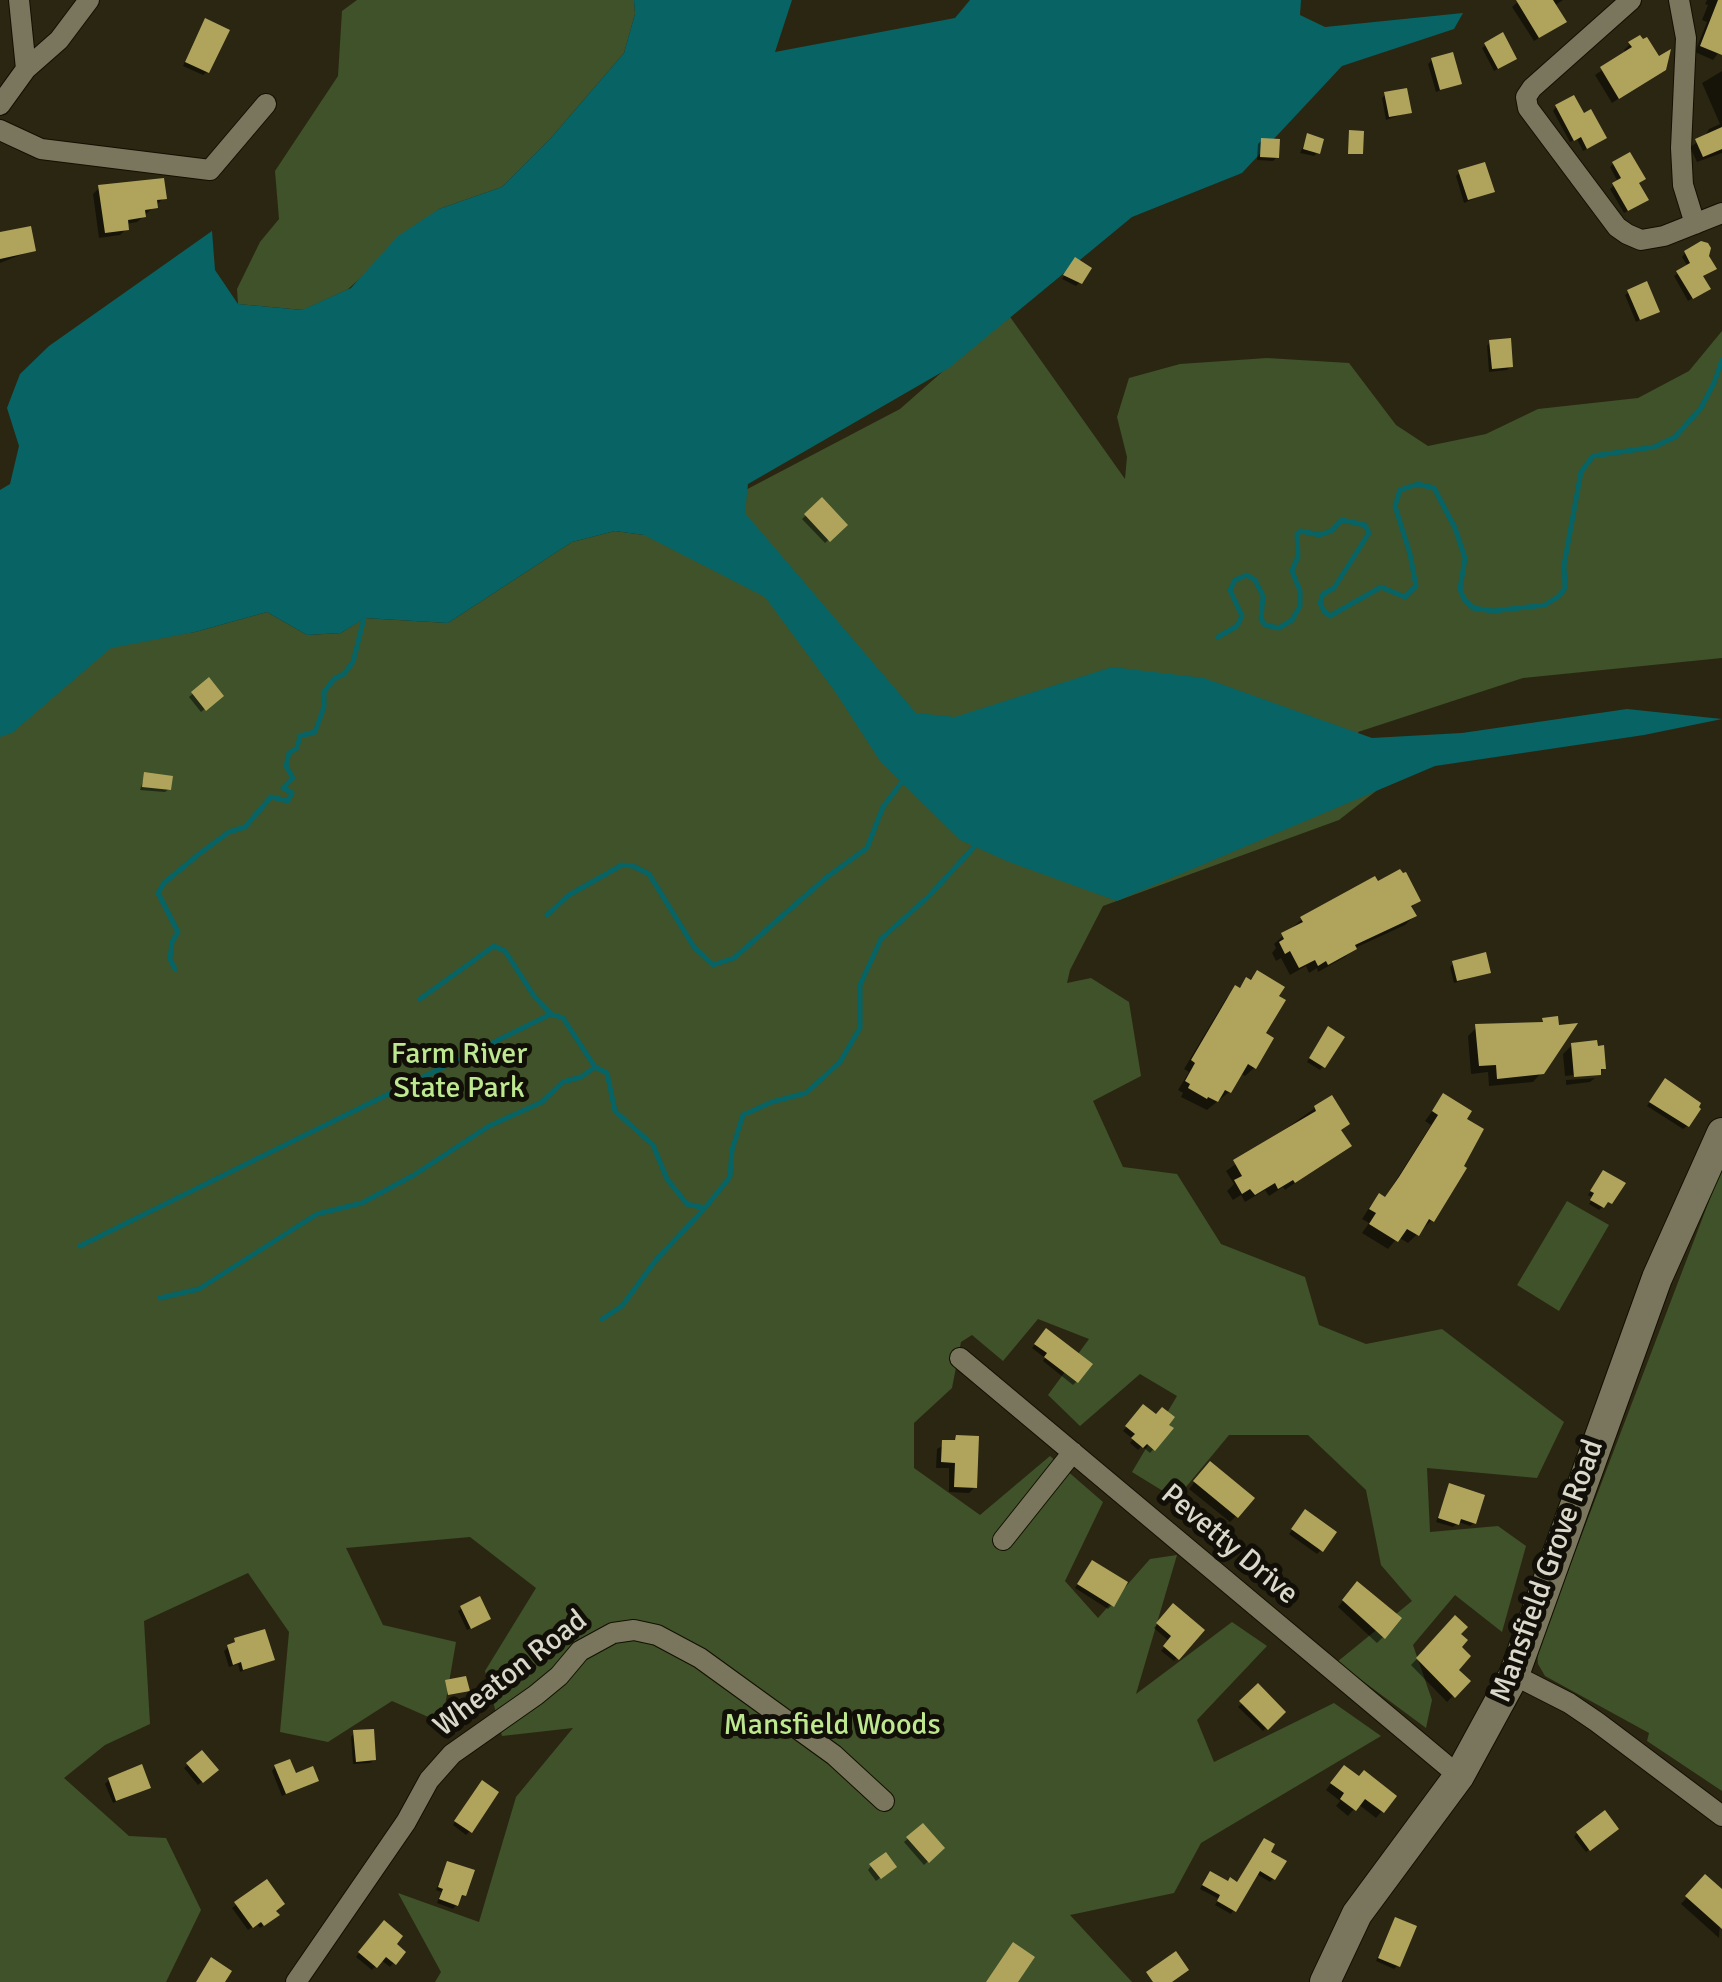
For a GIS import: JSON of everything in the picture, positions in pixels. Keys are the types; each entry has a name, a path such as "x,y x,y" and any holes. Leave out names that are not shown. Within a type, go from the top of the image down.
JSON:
{"street":[{"path":"19,0 26,69"},
{"path":"0,105 26,69 59,40 90,0"},
{"path":"1631,0 1532,88 1526,97 1528,108 1617,227 1627,234 1642,240 1722,213"},
{"path":"1680,0 1686,38 1683,185 1695,224"},
{"path":"0,130 41,149 210,170 266,104"},
{"name":"Mansfield Grove Road","path":"1325,1982 1358,1914 1459,1776 1514,1675 1657,1278 1722,1134"},
{"name":"Pevetty Drive","path":"960,1358 1459,1776"},
{"path":"1003,1540 1074,1452"},
{"name":"Wheaton Road","path":"296,1982 406,1822 430,1780 452,1754 548,1686 580,1651 613,1633 634,1630 657,1636 700,1658 834,1755 884,1800"},
{"path":"1514,1675 1583,1712 1722,1816"}],"green space":[{"path":"357,0 634,0 635,14 624,53 551,138 502,187 439,209 347,290 303,310 238,304 237,289 260,242 279,219 275,171 338,76 342,11"},
{"name":"Farm River State Park","path":"1008,314 1125,479 1127,457 1117,417 1129,378 1180,364 1267,358 1349,363 1396,425 1428,446 1486,434 1538,409 1638,398 1689,371 1722,331 1722,658 1523,678 1358,732 1376,791 1339,820 1103,906 1067,983 1091,978 1129,1002 1141,1076 1093,1101 1123,1167 1177,1174 1221,1244 1305,1277 1319,1325 1366,1344 1442,1329 1564,1422 1537,1478 1427,1468 1430,1532 1498,1526 1526,1546 1502,1632 1455,1595 1413,1645 1432,1700 1426,1728 1337,1662 1412,1601 1381,1565 1366,1490 1308,1435 1229,1435 1176,1499 1132,1472 1177,1396 1140,1374 1080,1426 1048,1395 1089,1339 1038,1319 1003,1361 972,1335 961,1342 952,1388 914,1423 914,1468 980,1515 1050,1456 1103,1502 1065,1581 1098,1618 1150,1559 1177,1555 1136,1694 1232,1622 1267,1646 1197,1720 1214,1762 1334,1703 1381,1736 1201,1843 1174,1893 1070,1915 1132,1982 435,1982 441,1972 398,1893 479,1922 516,1797 573,1728 502,1736 485,1671 536,1588 470,1537 346,1548 383,1625 456,1642 442,1723 392,1701 328,1742 280,1732 289,1632 248,1573 144,1621 150,1724 105,1745 64,1778 129,1836 166,1838 201,1910 166,1982 0,1982 0,736 111,644 195,632 267,612 307,635 341,633 364,618 448,623 572,542 615,531 644,535 736,495 900,409"},
{"path":"1722,1167 1722,1791 1647,1741 1649,1733 1545,1676 1537,1652"},
{"path":"1567,1201 1609,1225 1559,1311 1517,1285"}],"water":[{"path":"634,0 792,0 775,52 955,18 970,0 1301,0 1300,15 1325,27 1463,13 1454,29 1342,66 1242,173 1132,217 949,368 748,484 745,513 916,713 955,717 1112,667 1204,678 1372,738 1462,733 1627,709 1722,719 1644,735 1435,766 1117,901 960,840 880,761 836,693 765,597 644,535 615,531 572,542 448,623 365,618 341,633 307,635 267,612 195,632 111,648 12,733 0,737 0,490 10,484 19,446 7,408 20,374 49,346 212,231 215,270 238,304 302,310 351,288 398,236 439,209 502,187 551,138 624,53 635,14"}],"building":[{"path":"1516,0 1553,0 1567,22 1539,38"},
{"path":"1718,0 1722,0 1722,55 1700,46"},
{"path":"205,18 230,30 209,73 185,62"},
{"path":"1503,32 1517,59 1498,69 1484,43"},
{"path":"1640,35 1643,39 1647,37 1659,56 1671,49 1666,70 1619,99 1600,67 1632,47 1628,42"},
{"path":"1453,52 1462,84 1440,90 1431,58"},
{"path":"1407,88 1412,113 1389,117 1384,92"},
{"path":"1574,95 1584,113 1591,109 1607,138 1587,149 1581,137 1574,141 1555,105"},
{"path":"1722,127 1722,149 1703,157 1695,139"},
{"path":"1349,130 1364,131 1363,154 1348,154"},
{"path":"1307,133 1324,139 1320,154 1303,149"},
{"path":"1261,138 1280,139 1279,158 1260,157"},
{"path":"1630,152 1646,179 1639,183 1649,200 1628,211 1612,183 1621,178 1612,162"},
{"path":"1485,162 1495,192 1468,200 1458,170"},
{"path":"164,178 167,199 157,200 158,208 145,210 146,217 128,220 129,230 105,233 98,185"},
{"path":"31,226 36,251 0,259 0,232"},
{"path":"1701,241 1711,248 1709,256 1717,269 1703,276 1711,289 1693,299 1676,271 1690,263 1684,251"},
{"path":"1075,257 1092,268 1082,284 1063,275"},
{"path":"1647,281 1660,312 1640,320 1627,290"},
{"path":"1511,338 1513,367 1492,369 1489,340"},
{"path":"822,497 848,525 830,542 804,514"},
{"path":"209,677 224,696 206,711 191,692"},
{"path":"144,772 173,776 171,790 142,787"},
{"path":"1400,869 1406,872 1421,901 1411,906 1417,916 1355,945 1357,949 1328,965 1326,961 1318,966 1315,960 1299,968 1290,951 1285,954 1279,942 1284,939 1281,933 1303,922 1300,917 1375,876 1378,881"},
{"path":"1486,952 1491,973 1457,981 1452,961"},
{"path":"1257,970 1285,987 1279,996 1286,1000 1266,1033 1274,1038 1256,1069 1248,1064 1231,1093 1225,1090 1218,1102 1207,1099 1188,1088 1190,1084 1185,1081 1195,1063 1191,1060 1235,985 1240,988 1246,977 1251,980"},
{"path":"1558,1016 1559,1025 1578,1023 1544,1074 1497,1079 1496,1065 1479,1066 1475,1024 1543,1022 1542,1018"},
{"path":"1328,1026 1345,1037 1325,1068 1309,1058"},
{"path":"1597,1040 1598,1046 1604,1045 1606,1069 1601,1069 1601,1075 1574,1077 1571,1043"},
{"path":"1665,1078 1701,1103 1689,1127 1649,1102"},
{"path":"1443,1093 1472,1111 1467,1119 1484,1129 1464,1166 1467,1168 1434,1222 1429,1219 1419,1236 1407,1229 1398,1242 1369,1224 1376,1213 1369,1209 1379,1193 1385,1197 1399,1177 1438,1115 1432,1111"},
{"path":"1332,1095 1350,1124 1341,1130 1352,1146 1295,1183 1293,1180 1278,1189 1275,1183 1255,1195 1250,1189 1242,1194 1234,1180 1242,1176 1233,1160 1316,1111 1314,1106"},
{"path":"1603,1170 1626,1183 1612,1204 1608,1202 1604,1208 1590,1200 1594,1193 1590,1191"},
{"path":"1046,1328 1093,1364 1078,1383 1044,1357 1047,1353 1034,1344"},
{"path":"1143,1404 1156,1414 1162,1407 1175,1417 1169,1425 1174,1428 1155,1451 1147,1444 1143,1448 1131,1438 1135,1434 1125,1426"},
{"path":"956,1435 979,1436 977,1488 954,1487 955,1463 941,1462 942,1440 955,1440"},
{"path":"1210,1461 1255,1498 1238,1518 1193,1481"},
{"path":"1449,1483 1485,1495 1476,1524 1461,1519 1459,1525 1438,1518"},
{"path":"1305,1509 1337,1532 1323,1552 1291,1529"},
{"path":"1092,1560 1128,1582 1114,1607 1077,1584"},
{"path":"1357,1581 1402,1618 1385,1639 1342,1600"},
{"path":"480,1596 491,1619 471,1629 460,1606"},
{"path":"1173,1603 1205,1630 1179,1660 1163,1646 1171,1636 1156,1623"},
{"path":"1455,1615 1468,1627 1461,1634 1468,1640 1462,1647 1471,1656 1459,1670 1471,1681 1455,1698 1416,1658"},
{"path":"265,1629 275,1660 243,1670 241,1662 233,1665 227,1645 235,1642 234,1638"},
{"path":"466,1676 470,1691 448,1695 445,1680"},
{"path":"1258,1683 1286,1712 1268,1730 1239,1701"},
{"path":"374,1729 376,1760 356,1762 353,1730"},
{"path":"202,1750 219,1770 203,1783 186,1763"},
{"path":"290,1759 296,1773 313,1766 319,1781 286,1794 274,1765"},
{"path":"142,1764 151,1788 116,1801 108,1778"},
{"path":"1344,1765 1359,1776 1364,1770 1397,1796 1384,1813 1365,1799 1356,1811 1340,1799 1344,1793 1330,1783"},
{"path":"482,1780 499,1792 472,1833 454,1821"},
{"path":"1605,1810 1619,1829 1590,1851 1576,1832"},
{"path":"923,1823 945,1848 929,1863 906,1837"},
{"path":"1264,1838 1275,1844 1271,1852 1287,1861 1275,1880 1260,1871 1236,1912 1217,1901 1220,1895 1202,1885 1210,1871 1237,1882"},
{"path":"886,1852 897,1867 881,1879 869,1864"},
{"path":"447,1861 475,1870 458,1906 439,1899 443,1889 438,1887"},
{"path":"1705,1874 1722,1889 1722,1929 1685,1896"},
{"path":"267,1879 285,1904 276,1911 280,1915 253,1928 234,1902"},
{"path":"1395,1917 1417,1926 1400,1967 1378,1958"},
{"path":"384,1920 403,1936 397,1944 406,1952 396,1965 386,1957 377,1968 358,1952"},
{"path":"1013,1942 1035,1957 1018,1982 986,1982"},
{"path":"1176,1951 1189,1970 1172,1982 1153,1982 1146,1972"},
{"path":"211,1957 232,1971 225,1982 196,1982"}],"waterway":[{"path":"1218,637 1237,626 1242,616 1230,590 1235,580 1247,575 1255,580 1263,596 1261,619 1265,625 1279,628 1292,620 1300,606 1300,591 1292,571 1298,556 1297,534 1301,531 1320,535 1342,520 1365,525 1369,533 1334,588 1323,594 1320,603 1324,611 1330,616 1381,587 1405,597 1416,586 1395,506 1400,490 1418,484 1434,488 1455,528 1465,558 1460,589 1473,608 1493,611 1545,605 1565,588 1564,565 1581,472 1593,456 1654,447 1675,437 1701,408 1722,360"},
{"path":"175,969 170,959 178,932 158,893 164,883 199,854 229,832 245,827 271,797 288,801 292,793 283,788 293,778 286,766 289,753 297,748 300,736 315,732 324,707 324,692 353,662 364,618"},
{"path":"547,915 569,895 622,865 633,866 649,874 694,947 713,965 734,958 827,877 867,848 883,807 902,782"},
{"path":"160,1298 199,1289 317,1214 362,1203 414,1175 489,1126 542,1102 563,1082 581,1077 595,1067 607,1073 615,1111 653,1145 667,1179 687,1204 705,1208 730,1177 732,1150 743,1115 806,1093 840,1062 860,1028 860,985 881,939 929,896 975,846"},
{"path":"420,999 494,946 505,951 534,996 551,1014"},
{"path":"80,1246 551,1014 563,1018 595,1067"},
{"path":"602,1319 622,1306 656,1260 705,1208"}],"park label":[{"name":"Mansfield Woods","path":"832,1726"}]}
